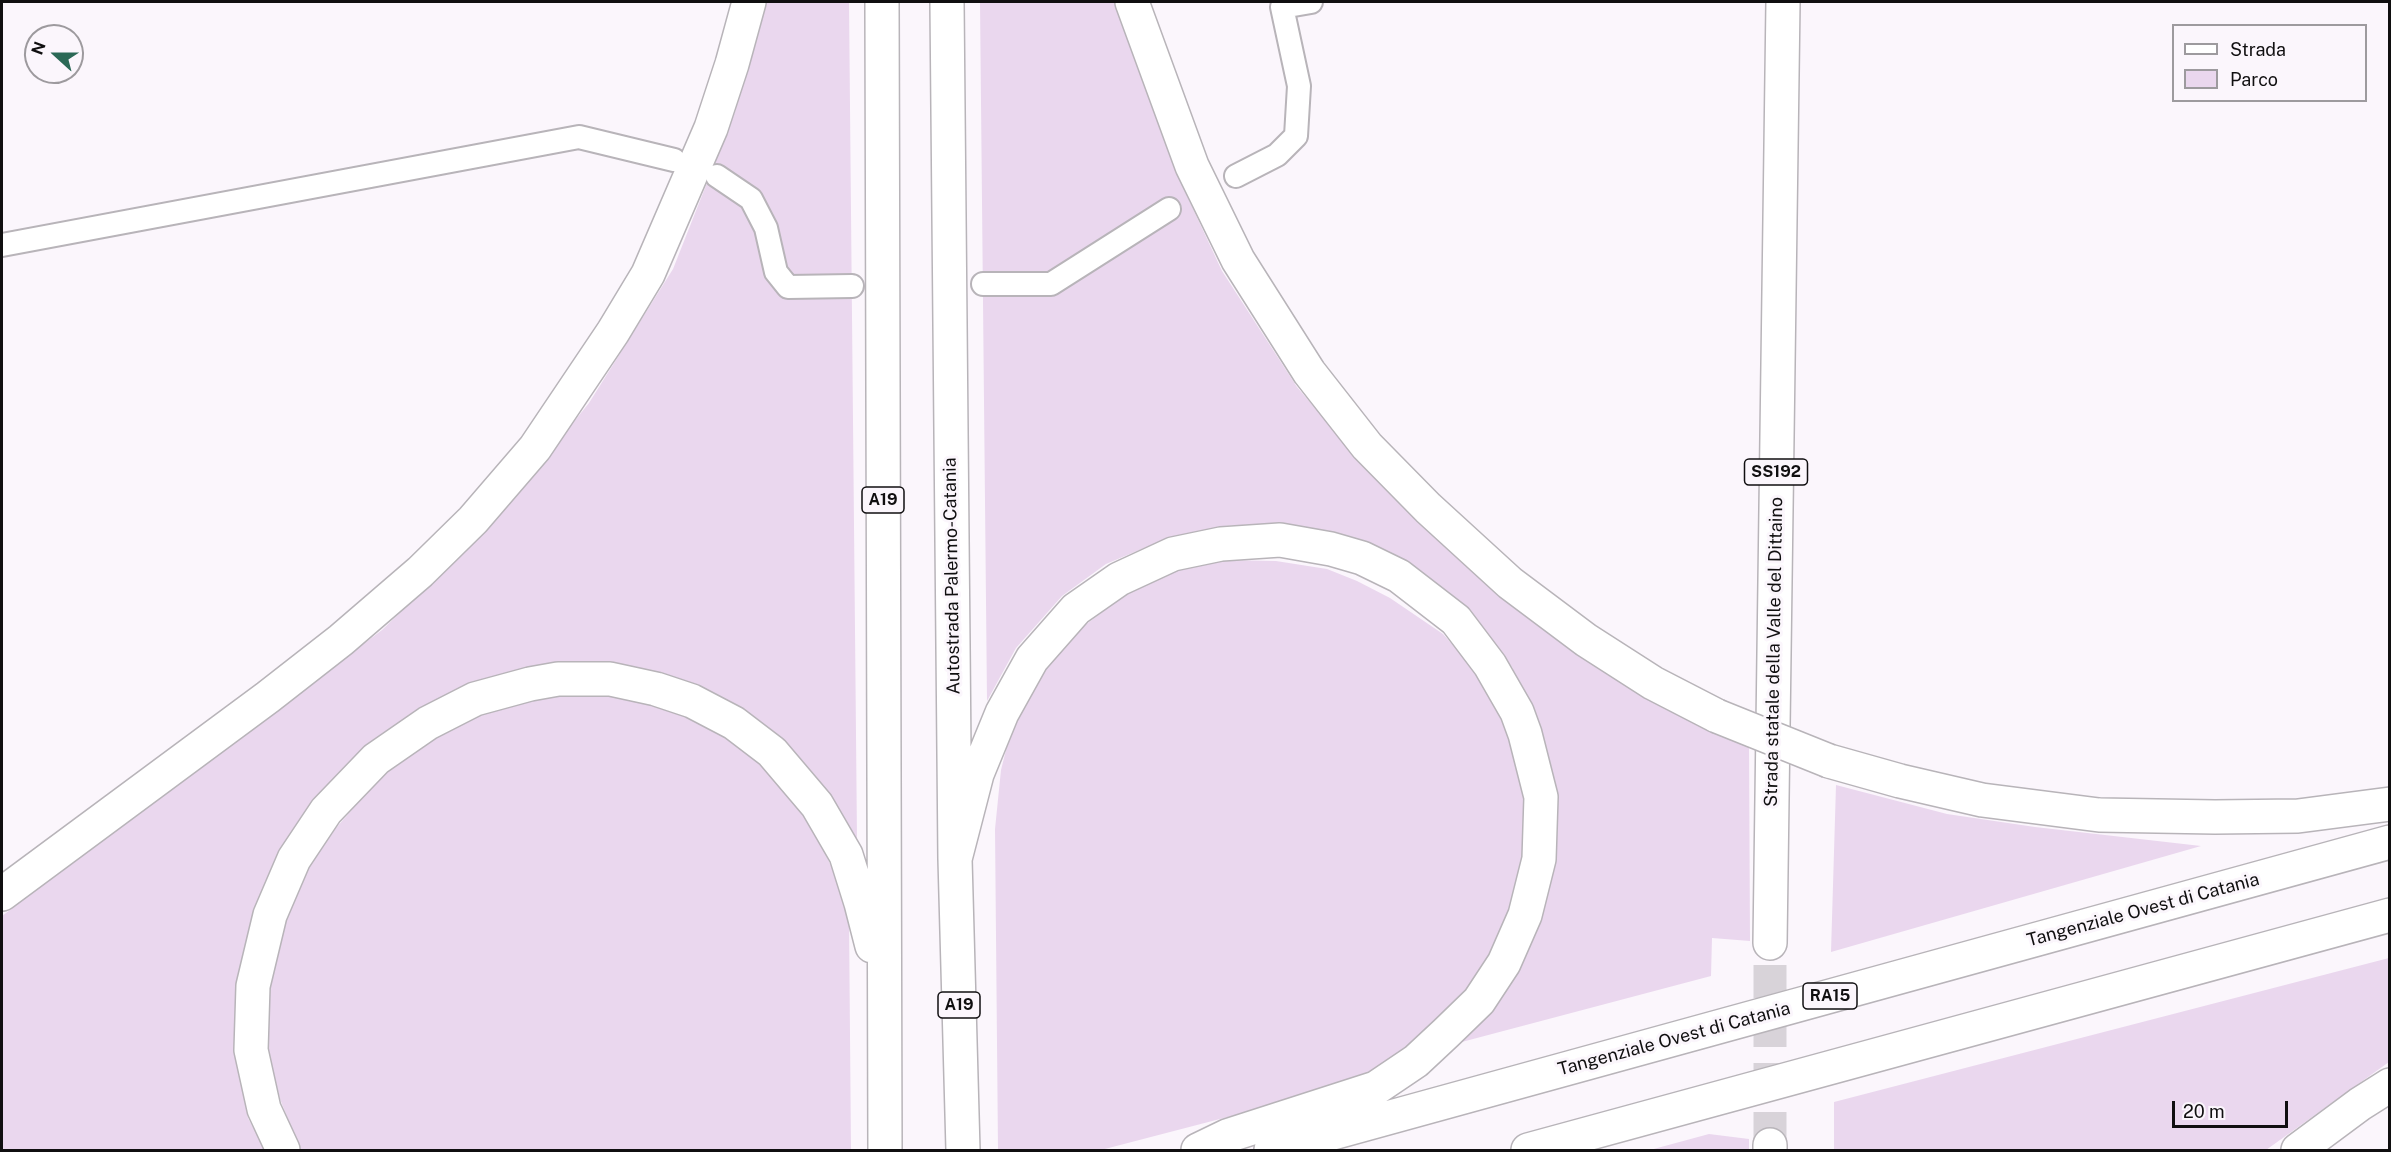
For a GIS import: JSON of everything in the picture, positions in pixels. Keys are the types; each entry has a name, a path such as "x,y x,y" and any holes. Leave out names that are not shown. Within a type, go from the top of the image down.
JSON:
{"main road":[{"path":"2,894 268,697 341,640 420,572 465,528 535,448 613,332 648,274 711,128 749,2"},
{"name":"A19","path":"882,2 885,1150"},
{"name":"Autostrada Palermo-Catania","path":"947,2 955,859 963,1150"},
{"path":"1132,2 1192,165 1238,260 1309,372 1367,446 1428,508 1510,583 1586,640 1653,683 1717,716 1829,761 1900,781 1982,800 2099,815 2215,817 2298,816 2390,804"},
{"name":"Strada statale della Valle del Dittaino","path":"1770,943 1783,2"},
{"path":"955,859 978,774 1002,713 1032,659 1076,609 1119,579 1173,554 1221,544 1280,540 1331,549 1362,558 1399,576 1456,620 1490,665 1517,712 1525,734 1540,797 1539,859 1525,915 1504,963 1479,1001 1416,1061 1376,1088 1227,1136 1198,1150"},
{"path":"284,1150 264,1108 250,1050 253,986 270,915 294,859 326,811 376,759 428,723 475,699 530,684 558,679 610,679 656,688 692,701 734,723 772,752 817,805 846,855 861,903 885,999"},
{"name":"Tangenziale Ovest di Catania","path":"1271,1150 2390,842"},
{"path":"1528,1150 2390,915"},
{"path":"2298,1150 2390,1085"}],"lane":[{"path":"1236,176 1277,155 1296,136 1299,86 1282,7 1311,2"},
{"path":"2,245 579,137 674,160"},
{"path":"717,176 751,199 766,228 776,272 788,287 852,286"},
{"path":"983,284 1051,284 1169,209"}],"green space":[{"path":"763,2 849,2 857,839 803,761 767,728 613,664 569,661 514,671 426,707 370,743 317,795 284,843 255,907 236,986 235,1053 248,1118 265,1150 2,1150 2,916 382,630 488,528 589,403 673,269 735,112"},
{"path":"980,2 1115,2 1174,168 1222,271 1297,387 1376,479 1491,586 1749,745 1750,941 1712,938 1711,976 1458,1043 1518,970 1541,741 1512,667 1459,605 1337,535 1284,523 1223,526 1163,540 1106,564 1062,596 1016,648 987,701"},
{"path":"1225,560 1276,561 1327,569 1357,581 1390,598 1443,634 1469,663 1494,697 1515,749 1524,800 1523,858 1511,911 1491,956 1465,992 1409,1048 1374,1072 1335,1089 1101,1150 998,1150 995,829 1001,770 1014,718 1040,674 1080,629 1122,597 1178,569"},
{"path":"606,694 654,703 687,714 726,736 776,776 808,818 834,872 849,920 851,1150 302,1150 280,1099 267,1046 269,986 285,923 304,875 336,828 382,775 430,738 492,708 546,696"},
{"path":"1836,785 1947,814 2035,827 2201,846 1831,952"},
{"path":"2389,958 2389,1062 2266,1150 1834,1150 1834,1102"},
{"path":"1709,1134 1749,1139 1749,1150 1650,1150"}],"tunnel":[{"path":"1770,943 1770,1145"}]}
